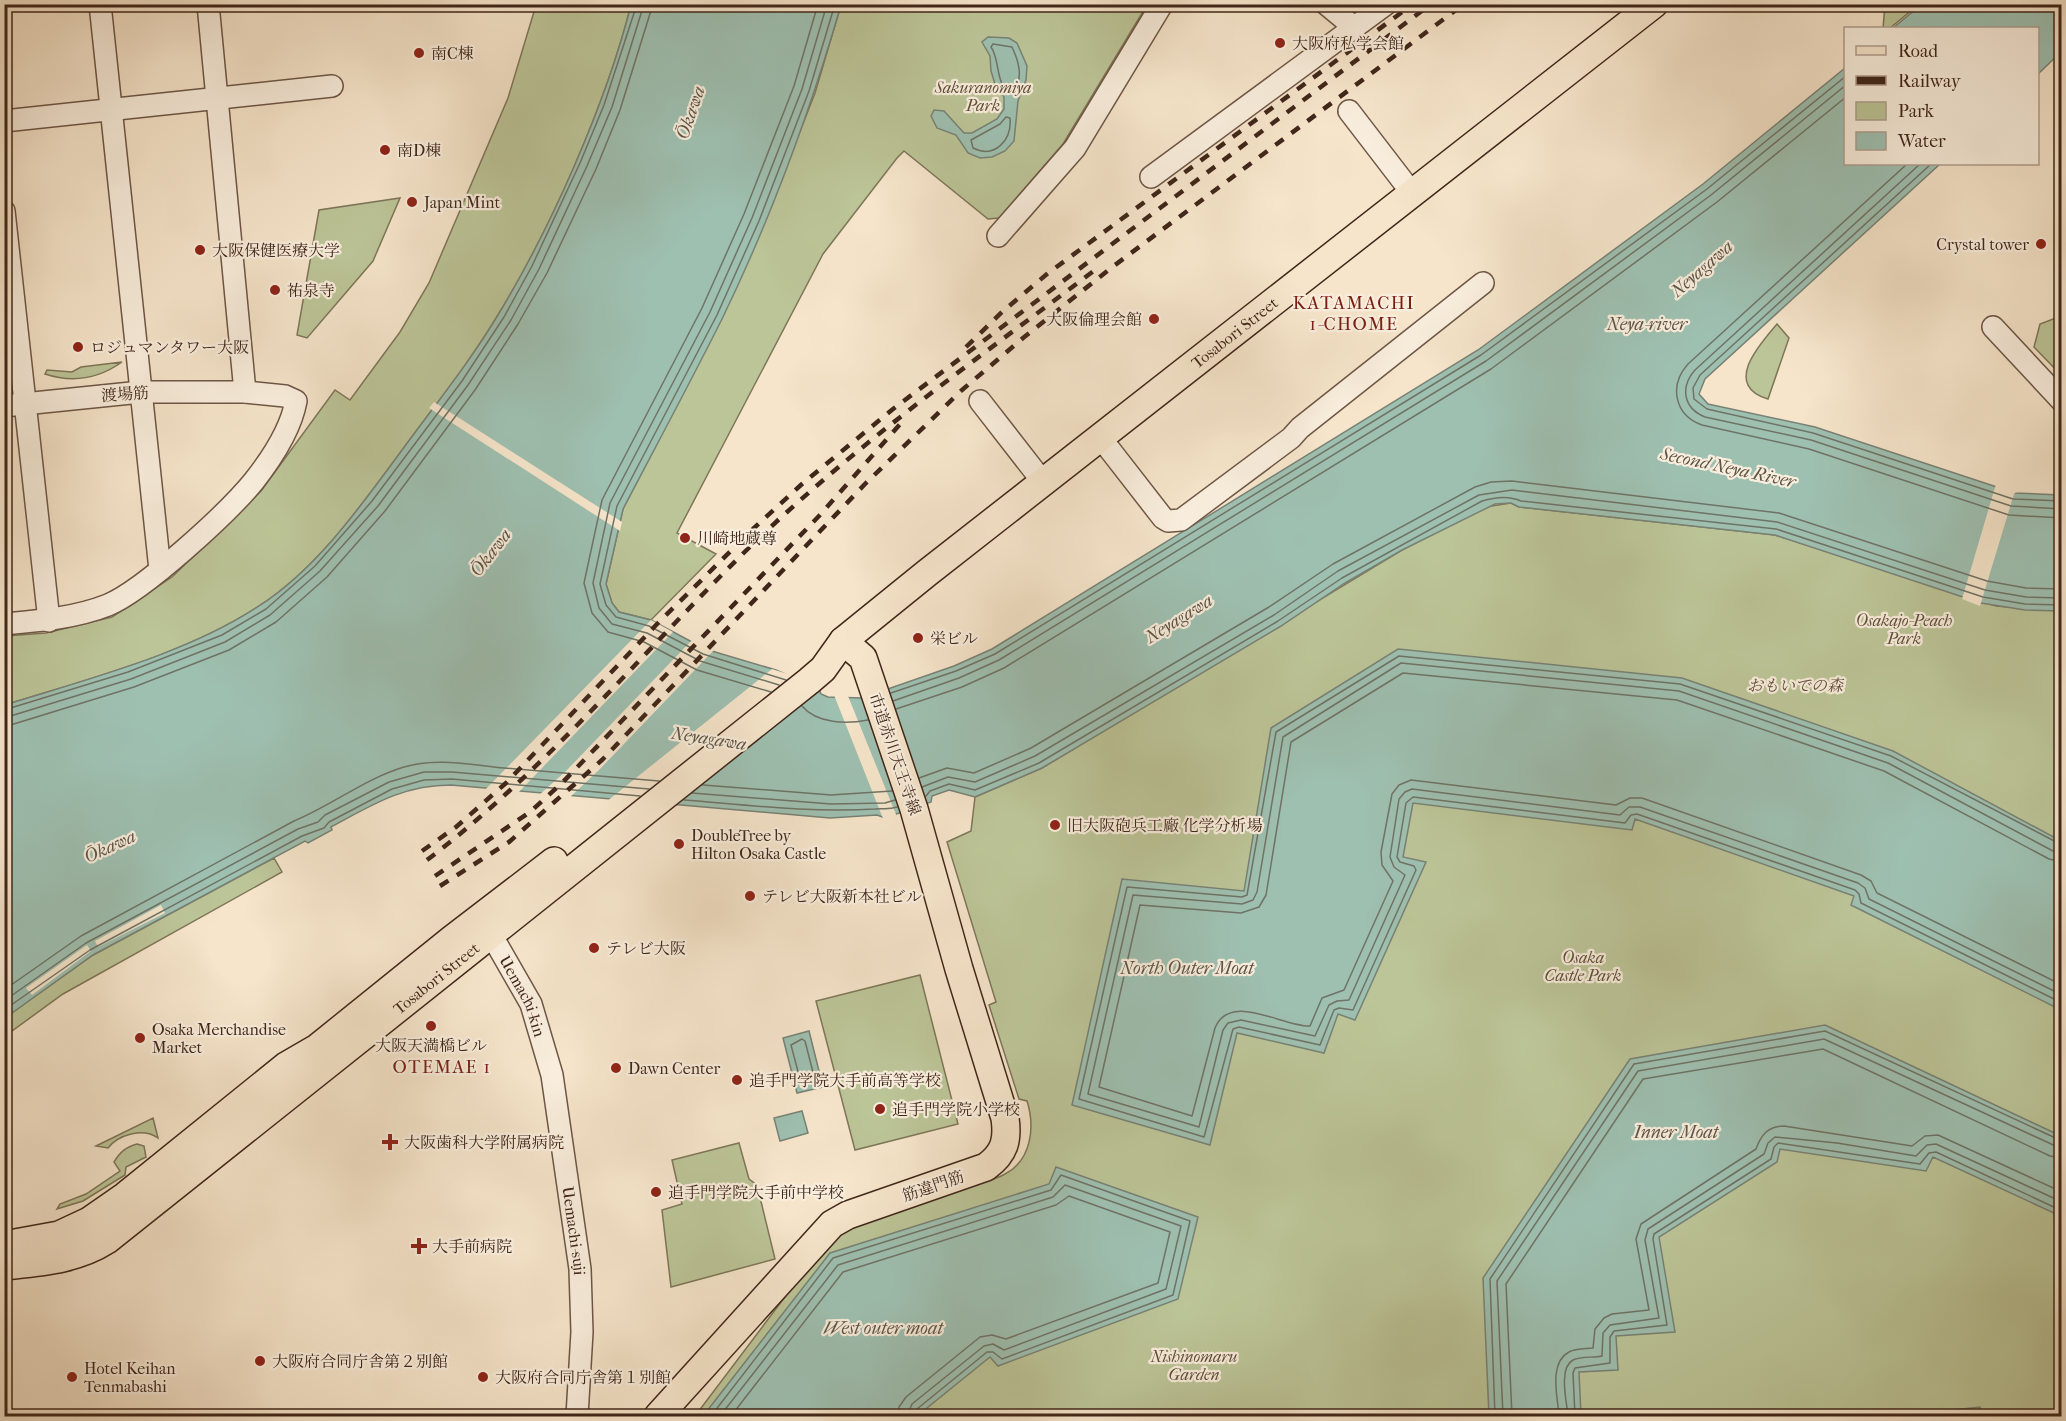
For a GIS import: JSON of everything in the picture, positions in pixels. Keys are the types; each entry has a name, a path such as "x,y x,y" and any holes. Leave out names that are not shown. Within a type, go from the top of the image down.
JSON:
{"main road":[{"name":"Tosabori Street","path":"4,1245 59,1235 89,1221 125,1196 286,1066 317,1048 486,924 631,812 799,677 812,655 843,641 1654,4"},
{"name":"市道赤川天王寺線","path":"843,641 862,658 914,809 934,876"},
{"name":"筋違門筋","path":"658,1416 832,1224 848,1215 986,1167 1004,1149 1007,1137 1005,1118 959,969 934,876"},
{"name":"Tosabori Street","path":"4,1266 62,1259 90,1251 107,1240 225,1144 314,1077 486,924"}],"street":[{"path":"4,624 49,621 109,605 160,570 100,4"},
{"path":"208,4 245,392"},
{"path":"998,236 1075,148 1162,4"},
{"path":"1326,4 1355,28"},
{"path":"1151,177 1386,4"},
{"path":"4,121 332,86"},
{"path":"1349,111 1412,193"},
{"path":"4,211 15,404 49,621"},
{"path":"1100,437 1163,518 1168,521 1181,520 1291,438 1300,428 1483,283"},
{"path":"1993,327 2061,401"},
{"name":"渡場筋","path":"15,404 141,392 245,392 285,396 296,401 290,425 254,481 160,570"},
{"path":"980,401 1043,482"},
{"name":"Uemachi-kin","path":"486,924 531,1004 552,1075 580,1269 582,1332 577,1416"}],"green space":[{"path":"536,5 631,5 592,124 538,244 474,352 367,498 299,575 259,606 231,623 169,652 136,664 5,705 5,636 46,633 112,617 172,577 261,491 335,390 350,400 400,332 429,283 508,98"},
{"name":"Sakuranomiya Park","path":"841,5 1147,5 1063,144 999,218 988,219 904,151 897,158 823,254 677,533 716,554 651,620 619,612 612,603 606,584 623,509 722,318 764,223 815,93"},
{"path":"1885,5 1918,5 1891,27 1883,27"},
{"path":"400,198 373,261 307,338 297,335 319,210"},
{"path":"2062,316 2061,375 2034,347 2040,324"},
{"path":"1777,324 1789,338 1768,399 1754,393 1748,384 1746,374 1755,353"},
{"path":"122,362 104,372 85,378 55,377 45,374 47,370 72,372 81,367"},
{"name":"Osaka Castle Park","path":"1511,503 1519,507 1775,535 1996,606 2061,611 2061,1416 695,1416 825,1244 841,1233 876,1216 1001,1176 1014,1168 1026,1151 1031,1131 1027,1101 1019,1099 989,1005 996,1002 947,842 971,831 975,797 1042,768 1402,550 1485,507"},
{"path":"274,858 282,872 63,994 5,1036 4,1018 93,955"},
{"path":"920,975 958,1124 855,1150 816,1001"},
{"path":"153,1118 158,1138 138,1133 118,1139 108,1148 96,1146"},
{"path":"739,1143 749,1179 757,1185 775,1259 671,1287 662,1210 682,1204 672,1160"},
{"path":"137,1144 144,1146 146,1157 126,1167 125,1175 83,1201 57,1209 60,1204 86,1194 120,1171 114,1162 124,1150"}],"water":[{"path":"631,5 841,5 803,125 757,242 722,319 623,509 606,584 612,603 619,612 651,620 705,649 776,670 819,689 821,694 828,697 862,698 954,666 992,649 1478,350 1703,184 1844,69 1844,165 1939,165 1705,379 1699,394 1708,404 1815,427 2015,493 2061,495 2061,611 2025,610 1981,603 1775,535 1519,507 1511,503 1495,504 1402,550 1345,583 1281,626 1042,768 975,797 949,790 932,796 931,802 885,818 877,815 830,818 451,785 418,788 403,792 360,811 308,843 305,841 93,955 5,1018 5,705 136,664 200,638 259,606 299,575 317,557 367,498 462,370 518,281 575,164 592,124"},
{"path":"1921,5 2061,5 2061,52 2039,73 2039,27 1894,27"},
{"path":"988,37 1009,38 1017,43 1027,66 1026,80 1018,101 1014,141 1005,151 992,157 980,158 968,153 956,135 937,128 931,116 934,110 944,111 964,133 972,133 997,119 1004,109 1004,97 995,84 990,56 982,42"},
{"name":"North Outer Moat","path":"1398,649 1682,678 1893,751 2061,841 2061,1010 1851,905 1854,896 1635,819 1632,830 1413,803 1403,857 1426,862 1355,1020 1338,1014 1324,1053 1237,1033 1210,1145 1072,1105 1122,879 1244,891 1271,728"},
{"name":"Inner Moat","path":"1825,1025 2061,1136 2061,1317 2054,1213 1933,1157 1926,1171 1780,1149 1777,1162 1659,1237 1675,1332 1616,1336 1618,1370 1579,1372 1581,1416 1489,1416 1483,1278 1630,1059"},
{"path":"809,1031 823,1087 797,1093 783,1038"},
{"path":"802,1111 808,1133 780,1141 774,1118"},
{"name":"West outer moat","path":"1056,1167 1198,1217 1178,1299 998,1366 990,1357 917,1416 703,1416 830,1253 1049,1184"},
{"path":"1980,1407 1981,1416 1895,1416"}],"pier":[{"path":"434,402 622,522 620,531 429,408"},
{"path":"1996,484 2017,491 2014,494 1980,606 1962,599"},
{"path":"651,620 673,632 516,795 483,792"},
{"path":"693,639 715,649 599,770 568,799 538,796 566,771"},
{"path":"772,669 823,685 669,808 606,802"},
{"path":"834,695 848,696 897,817 884,821"},
{"path":"161,905 165,913 98,947 95,941"},
{"path":"87,945 91,951 32,995 26,988"}],"railway":[{"path":"966,347 1002,312 1047,274 1413,4"},
{"path":"422,851 456,827 506,783 657,624 802,484 893,409 1431,4"},
{"path":"440,886 509,842 602,760 865,484 962,390 1111,268 1464,4"},
{"path":"427,860 515,786 759,538 839,466 923,399 1095,270"},
{"path":"435,876 530,812 562,783 819,516 902,422"}],"place":[{"name":"大阪府私学会館","path":"1280,43"},
{"name":"南C棟","path":"419,53"},
{"name":"南D棟","path":"385,150"},
{"name":"Japan Mint","path":"412,202"},
{"name":"Crystal tower","path":"2041,244"},
{"name":"大阪保健医療大学","path":"200,250"},
{"name":"祐泉寺","path":"275,290"},
{"name":"大阪倫理会館","path":"1154,319"},
{"name":"ロジュマンタワー大阪","path":"78,347"},
{"name":"川崎地蔵尊","path":"685,538"},
{"name":"栄ビル","path":"918,638"},
{"name":"旧大阪砲兵工廠 化学分析場","path":"1055,825"},
{"name":"DoubleTree by Hilton Osaka Castle","path":"679,844"},
{"name":"テレビ大阪新本社ビル","path":"750,896"},
{"name":"テレビ大阪","path":"594,948"},
{"name":"大阪天満橋ビル","path":"431,1026"},
{"name":"Osaka Merchandise Market","path":"140,1038"},
{"name":"Dawn Center","path":"616,1068"},
{"name":"追手門学院大手前高等学校","path":"737,1080"},
{"name":"追手門学院小学校","path":"880,1109"},
{"name":"大阪歯科大学附属病院","path":"390,1142"},
{"name":"追手門学院大手前中学校","path":"656,1192"},
{"name":"大手前病院","path":"419,1246"},
{"name":"大阪府合同庁舎第２別館","path":"260,1361"},
{"name":"Hotel Keihan Tenmabashi","path":"72,1377"},
{"name":"大阪府合同庁舎第１別館","path":"483,1377"}],"district":[{"name":"KATAMACHI 1-CHOME","path":"1354,313"},
{"name":"OTEMAE 1","path":"442,1067"}],"water label":[{"name":"Ōkawa","path":"691,113"},
{"name":"Neyagawa","path":"1702,269"},
{"name":"Neya-river","path":"1647,324"},
{"name":"Second Neya River","path":"1728,468"},
{"name":"Ōkawa","path":"491,553"},
{"name":"Neyagawa","path":"1179,619"},
{"name":"Neyagawa","path":"709,739"},
{"name":"Ōkawa","path":"110,847"}],"park label":[{"name":"Osakajo-Peach Park","path":"1904,629"},
{"name":"おもいでの森","path":"1795,685"},
{"name":"Nishinomaru Garden","path":"1194,1365"}]}
